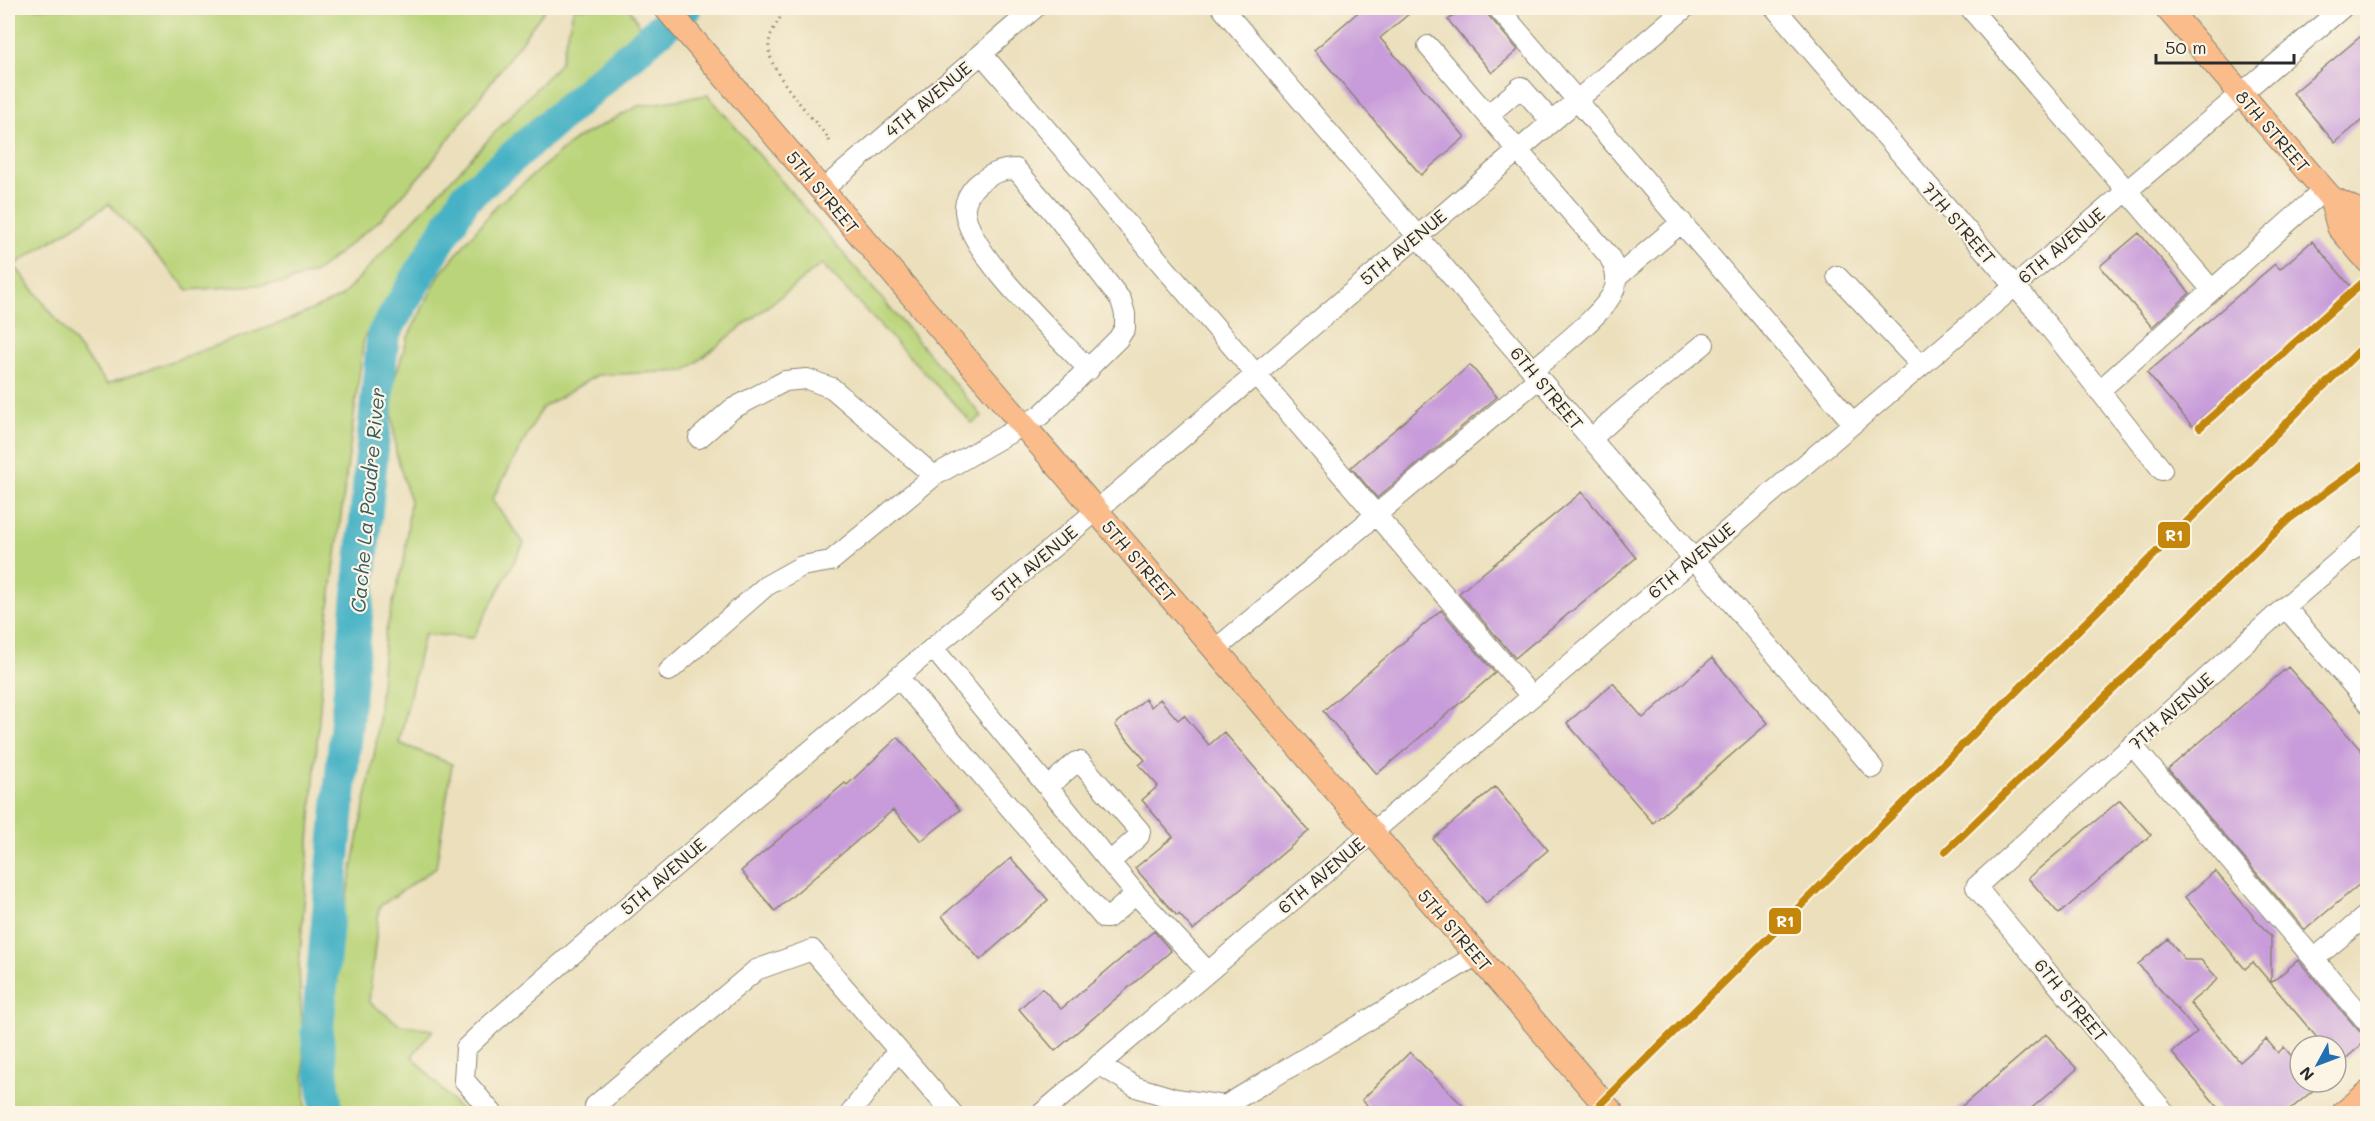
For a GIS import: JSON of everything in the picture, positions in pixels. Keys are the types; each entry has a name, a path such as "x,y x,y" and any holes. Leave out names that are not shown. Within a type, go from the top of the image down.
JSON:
{"main road":[{"name":"5TH STREET","path":"666,8 1613,1113"},
{"name":"8TH STREET","path":"2167,8 2327,194 2339,227 2367,261"},
{"path":"2327,194 2354,209 2366,222"},
{"path":"2343,1113 2367,1092"}],"street":[{"name":"4TH AVENUE","path":"821,191 1035,8"},
{"name":"6TH STREET","path":"1222,8 1873,768"},
{"path":"1498,8 1852,422"},
{"name":"5TH AVENUE","path":"493,1113 464,1080 466,1048 1684,8"},
{"name":"7TH STREET","path":"1774,8 2013,286 2162,470"},
{"path":"1970,8 2212,290"},
{"name":"6TH AVENUE","path":"1050,1111 1099,1064 1920,364 2342,8"},
{"path":"1215,650 1376,516 1536,375 1597,313 1615,288 1616,271 1609,256 1428,46"},
{"path":"982,54 1531,696"},
{"path":"1488,115 1521,87 1551,121"},
{"path":"669,671 766,586 802,566 831,561 934,476 1041,415 1089,370 1118,339 1125,328 1125,314 1121,300 1057,217 1016,169 992,173 972,189 964,208 969,227 987,260 1089,370"},
{"path":"2099,391 2212,290 2327,194"},
{"path":"1616,278 1682,222"},
{"path":"1837,276 1920,364"},
{"path":"1591,440 1621,412 1704,344"},
{"path":"699,438 732,409 785,381 807,379 832,388 934,476"},
{"name":"7TH AVENUE","path":"1976,887 2285,607 2367,536"},
{"path":"2285,607 2367,703"},
{"path":"933,648 1136,894 1208,972"},
{"path":"898,677 1104,918 1108,918 1136,894"},
{"path":"2132,745 2314,959 2361,1001 2367,1023"},
{"path":"1048,787 1076,762 1080,762 1140,831 1139,836 1110,862"},
{"name":"6TH STREET","path":"1976,887 2166,1113"},
{"path":"2314,959 2367,914"},
{"path":"595,1107 756,970 812,950 953,1113"},
{"path":"1099,1064 1136,1087 1176,1099 1225,1106 1477,955"},
{"path":"853,1113 898,1050"}],"path":[{"path":"787,8 775,24 768,48 774,69 829,139 830,145"},
{"path":"2354,284 2367,299"}],"green space":[{"path":"8,8 546,8 431,163 381,219 317,271 285,283 188,290 109,204 14,265 107,384 286,321 341,297 560,63 574,8 629,8 644,32 575,87 447,208 364,338 326,631 299,966 306,1113 8,1113"},
{"path":"708,95 982,416 972,423 822,264 685,371 597,375 542,408 492,500 524,543 473,638 424,634 399,743 452,764 436,867 379,907 369,1002 400,1025 433,1030 412,1056 463,1113 339,1113 330,1029 336,953 376,745 385,635 405,555 410,501 396,453 390,393 408,337 440,274 497,205 576,139 638,106"}],"building":[{"path":"1363,8 1416,8 1380,38 1465,137 1421,175 1314,50"},
{"path":"1463,8 1482,8 1518,50 1492,73 1448,20"},
{"path":"2367,31 2367,116 2335,143 2293,93"},
{"path":"2139,233 2190,293 2152,327 2100,266"},
{"path":"2312,241 2352,288 2192,426 2147,373 2275,264 2280,269"},
{"path":"1470,365 1497,397 1377,498 1351,467"},
{"path":"1582,492 1636,558 1515,658 1459,593"},
{"path":"1441,610 1495,673 1377,774 1323,711"},
{"path":"1712,658 1768,723 1653,823 1567,723 1613,683 1643,718"},
{"path":"2288,667 2367,757 2367,878 2305,930 2168,769"},
{"path":"1145,699 1151,707 1160,699 1178,720 1184,715 1209,745 1224,732 1309,831 1193,930 1179,914 1177,916 1135,868 1173,837 1142,800 1158,786 1139,765 1145,760 1115,725"},
{"path":"898,737 960,810 921,841 893,810 775,911 741,871 845,783 847,785"},
{"path":"1495,787 1548,850 1486,903 1433,839"},
{"path":"2120,800 2151,835 2059,914 2028,878"},
{"path":"1011,858 1048,900 980,960 942,916"},
{"path":"2215,871 2271,937 2271,983 2298,960 2359,1031 2367,1035 2367,1040 2348,1057 2348,1034 2314,1034 2253,962 2245,969 2185,897"},
{"path":"1154,931 1171,951 1055,1051 1019,1009 1042,988 1061,1009"},
{"path":"2168,939 2185,960 2201,960 2218,979 2190,1003 2240,1062 2266,1039 2278,1053 2284,1047 2288,1052 2288,1094 2309,1094 2286,1113 2223,1113 2172,1053 2197,1032 2138,964"},
{"path":"2046,1034 2077,1069 2026,1113 1954,1113"},
{"path":"1410,1052 1470,1113 1375,1113 1362,1100"}],"waterway":[{"name":"Cache La Poudre River","path":"327,1114 317,1034 383,335 465,198 685,8"}],"transit line":[{"name":"R1","path":"2200,427 2368,278"},
{"name":"R1","path":"1591,1114 2368,342"},
{"name":"R1","path":"1946,851 2290,518 2368,462"}]}
